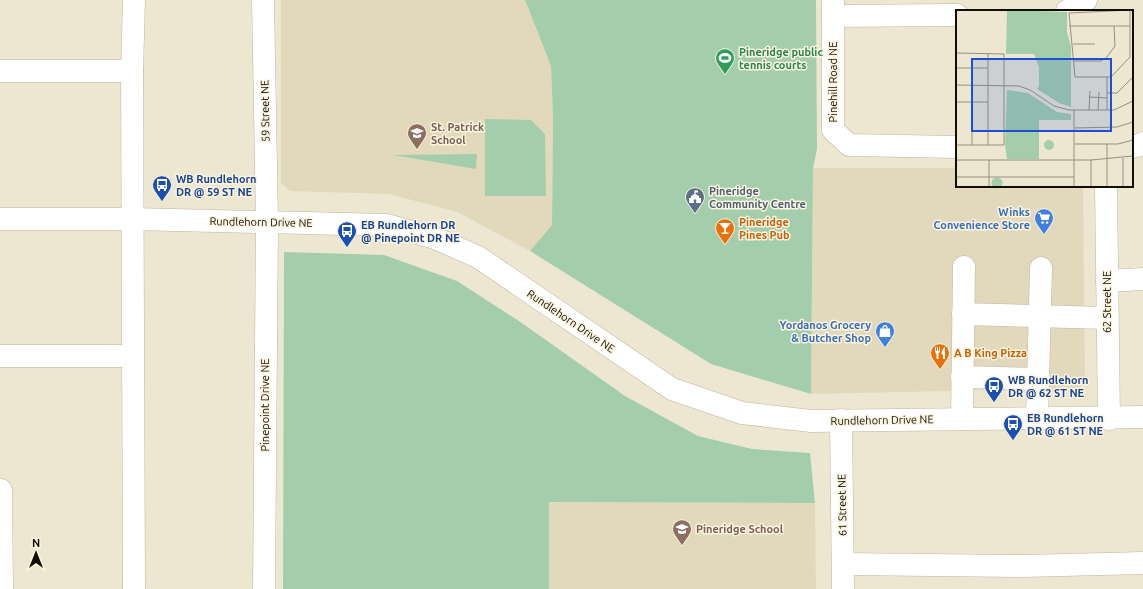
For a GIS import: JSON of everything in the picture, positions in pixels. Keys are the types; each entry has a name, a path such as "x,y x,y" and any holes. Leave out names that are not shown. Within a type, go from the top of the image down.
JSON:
{"street":[{"path":"134,0 132,72 134,589"},
{"name":"59 Street NE","path":"263,0 267,222"},
{"path":"1069,10 1086,0"},
{"path":"833,8 956,15"},
{"name":"Pinehill Road NE","path":"833,8 833,130 849,145 956,147"},
{"path":"0,72 132,72"},
{"path":"1133,146 1140,146 1143,143"},
{"name":"62 Street NE","path":"1106,187 1109,419"},
{"name":"Rundlehorn Drive NE","path":"0,219 132,219 387,225 435,238 478,257 672,389 742,413 798,420 1109,419 1143,417"},
{"name":"Pinepoint Drive NE","path":"264,589 267,222"},
{"path":"962,419 964,267"},
{"path":"1037,419 1041,268"},
{"path":"1107,282 1143,279"},
{"path":"964,314 1107,318"},
{"path":"0,356 132,356"},
{"path":"962,377 1039,379"},
{"name":"61 Street NE","path":"841,420 843,589"},
{"path":"1,490 2,589"},
{"path":"843,564 1023,566 1143,563"}],"shaded area":[{"name":"St. Patrick School","path":"281,0 525,0 551,66 553,117 552,225 530,251 457,212 389,194 290,191 281,183"},
{"path":"813,168 956,168 956,187 1083,187 1085,380 1080,388 811,394"},
{"name":"Pineridge School","path":"548,502 815,503 816,589 549,589"}],"green space":[{"path":"525,0 816,0 817,149 813,168 811,394 711,364 530,251 552,225 553,117 551,66"},
{"path":"485,119 531,120 545,134 546,196 485,196"},
{"path":"477,154 476,169 393,155"},
{"path":"284,252 384,255 457,281 519,321 625,396 698,436 752,449 810,453 815,503 549,502 549,589 283,589"}],"place":[{"name":"Pineridge public tennis courts","path":"725,75"},
{"name":"St. Patrick School","path":"417,150"},
{"name":"WB Rundlehorn DR @ 59 ST NE","path":"162,202"},
{"name":"Pineridge Community Centre","path":"695,214"},
{"name":"Winks Convenience Store","path":"1044,235"},
{"name":"Pineridge Pines Pub","path":"725,245"},
{"name":"EB Rundlehorn DR @ Pinepoint DR NE","path":"347,248"},
{"name":"Yordanos Grocery & Butcher Shop","path":"885,348"},
{"name":"A B King Pizza","path":"940,370"},
{"name":"WB Rundlehorn DR @ 62 ST NE","path":"994,403"},
{"name":"EB Rundlehorn DR @ 61 ST NE","path":"1013,441"},
{"name":"Pineridge School","path":"682,546"}]}
